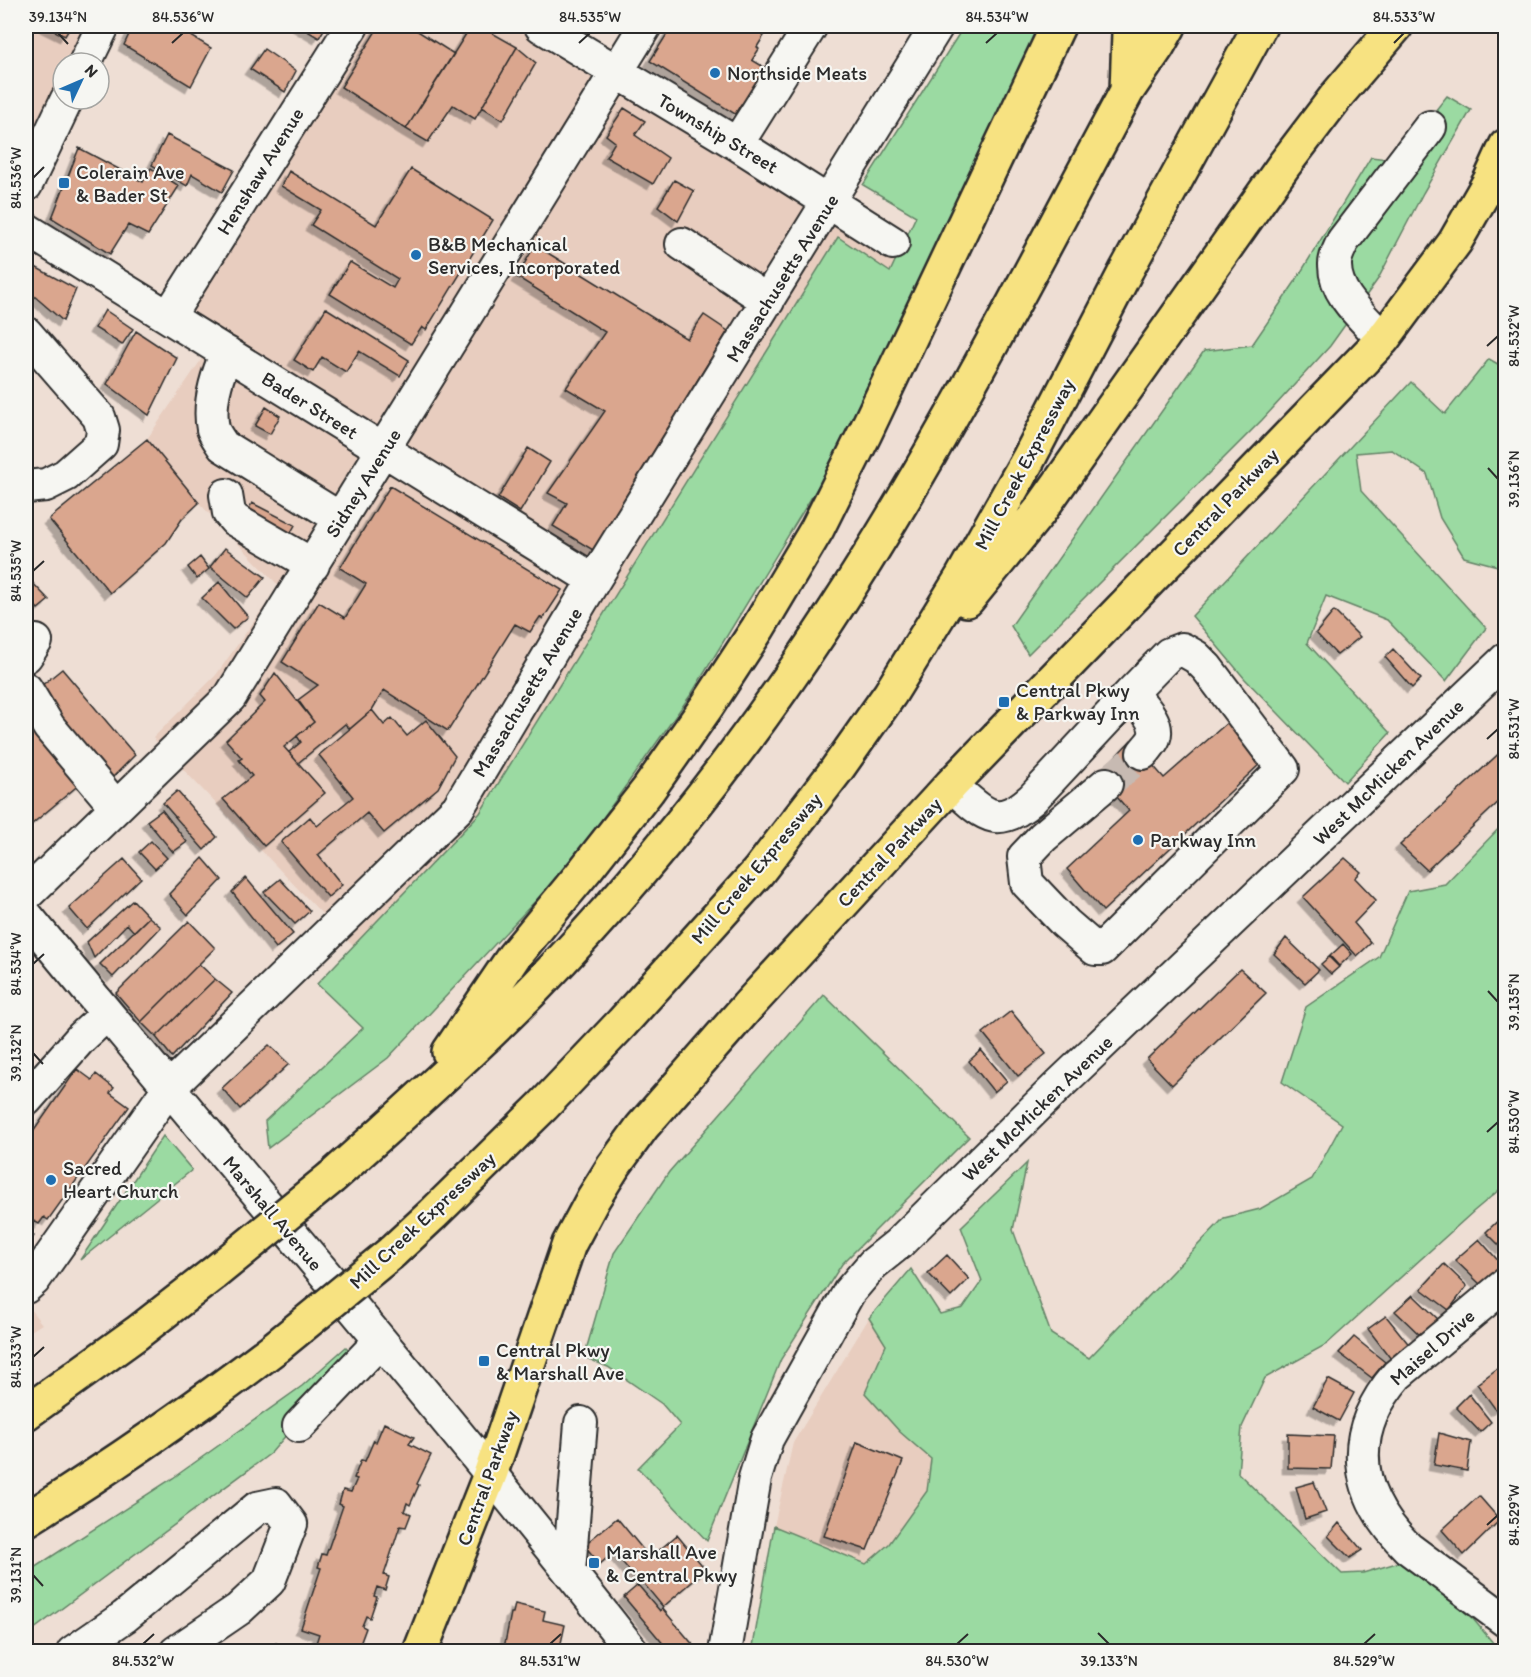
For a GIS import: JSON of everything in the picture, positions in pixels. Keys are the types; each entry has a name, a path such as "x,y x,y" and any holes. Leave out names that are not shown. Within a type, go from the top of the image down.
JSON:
{"main road":[{"path":"412,1106 514,956 648,790 759,628 818,529 866,434 1058,26"},
{"path":"1126,91 1129,33 1132,26"},
{"path":"26,1413 213,1274 332,1177 412,1106 535,988 656,853 736,752 819,634 893,520 941,436 1126,91 1170,26"},
{"name":"Mill Creek Expressway","path":"26,1520 159,1433 276,1347 391,1252 543,1106 622,1023 758,872 835,772 890,694 961,579 1029,458 1127,269 1260,26"},
{"path":"890,694 1039,512 1284,165 1338,94 1396,26"},
{"name":"Central Parkway","path":"420,1652 491,1472 569,1244 592,1199 613,1167 642,1127 747,1007 951,785 1383,339 1455,242 1490,181 1506,146"}],"street":[{"path":"91,51 103,26"},
{"name":"Henshaw Avenue","path":"169,316 352,26"},
{"name":"Township Street","path":"542,26 737,144 893,243"},
{"name":"Sidney Avenue","path":"26,895 230,697 645,26"},
{"path":"737,144 811,26"},
{"name":"Massachusetts Avenue","path":"26,1287 34,1280 168,1089 459,808 594,580 937,26"},
{"path":"26,185 62,111"},
{"path":"1383,339 1350,303 1336,280 1335,261 1343,241 1430,127"},
{"name":"Bader Street","path":"26,229 594,580"},
{"path":"682,244 768,301"},
{"path":"26,333 99,417 102,430 100,444 66,475 45,485 26,487"},
{"path":"227,353 216,381 214,432 224,446 341,519"},
{"path":"226,495 229,513 235,520 313,565"},
{"path":"951,785 979,810 988,814 1006,817 1018,812 1169,654 1182,649 1196,657 1207,668 1283,769 1102,949 1095,949 1065,923 1027,883 1024,856 1106,784"},
{"name":"West McMicken Avenue","path":"725,1652 755,1478 767,1439 849,1292 873,1264 898,1244 1061,1083 1506,659"},
{"path":"26,689 49,727 116,807"},
{"path":"1131,693 1155,727 1154,738 1143,753"},
{"name":"Marshall Avenue","path":"26,915 168,1089 491,1472 569,1571 623,1648"},
{"path":"26,1100 81,1038 107,1014"},
{"name":"Maisel Drive","path":"1506,1284 1397,1375 1383,1390 1366,1427 1362,1448 1363,1468 1368,1489 1376,1508 1396,1536 1408,1548 1506,1621"},
{"path":"299,1426 380,1341"},
{"path":"569,1571 581,1424"},
{"path":"73,1652 124,1617 257,1508 276,1504 291,1524 269,1581 239,1609 176,1652"}],"shaded area":[{"path":"26,26 103,26 91,51 51,51 51,111 58,111 26,185"},
{"path":"352,26 540,26 900,248 890,273 838,237 480,813 353,946 153,738 216,675 279,586 199,503 147,439 212,344 169,316"},
{"path":"26,1304 42,1324 26,1334"},
{"path":"869,1318 886,1345 900,1432 932,1459 927,1491 889,1544 866,1564 774,1526 793,1443"}],"green space":[{"path":"964,26 1040,26 824,477 692,693 570,864 388,1058 268,1148 265,1121 363,1028 317,984 480,813 838,237 890,272 916,216 863,185"},
{"path":"1447,96 1471,110 1423,193 1378,279 1330,346 1262,420 1028,654 1011,626 1204,351 1252,345 1295,282 1371,157 1396,160"},
{"path":"1489,359 1505,368 1505,568 1464,557 1440,518 1427,474 1392,450 1356,453 1361,491 1486,628 1446,681 1387,620 1326,596 1307,643 1390,733 1345,782 1245,679 1192,616 1411,382 1445,414"},
{"path":"1505,822 1505,1185 1327,1344 1265,1378 1242,1427 1238,1473 1342,1574 1363,1573 1403,1561 1473,1619 1500,1651 752,1652 774,1526 866,1564 889,1544 927,1491 931,1459 900,1432 865,1393 886,1345 869,1318 911,1269 940,1314 963,1308 982,1281 961,1227 1027,1163 1013,1230 1051,1334 1089,1358 1224,1218 1260,1209 1312,1179 1342,1124 1282,1082 1306,1007 1379,957 1408,891 1445,884"},
{"path":"824,995 969,1137 842,1264 781,1359 707,1541 638,1468 680,1425 662,1404 608,1367 584,1357 614,1253 669,1172"},
{"path":"163,1136 192,1170 80,1260"},
{"path":"346,1347 354,1355 271,1453 26,1635 26,1573 173,1478 302,1386"}],"building":[{"path":"45,26 71,26 65,36"},
{"path":"133,26 175,26 211,48 191,86 124,45"},
{"path":"299,26 326,26 319,38"},
{"path":"379,26 410,26 454,54 406,129 341,87"},
{"path":"471,26 480,26 517,47 475,119 453,105 428,142 406,129"},
{"name":"Northside Meats","path":"672,26 770,26 752,60 764,67 758,78 770,85 758,104 741,104 735,114 650,61"},
{"path":"517,47 536,63 503,120 482,107"},
{"path":"264,49 296,71 285,92 250,69"},
{"path":"624,108 645,121 635,135 668,158 653,184 606,157 615,142 606,135"},
{"path":"167,135 234,170 222,192 192,174 187,186 152,165"},
{"path":"79,148 143,182 151,168 179,186 148,235 128,225 110,254 52,218"},
{"name":"B&B Mechanical Services, Incorporated","path":"411,169 493,220 426,330 422,327 411,344 330,294 350,262 393,288 398,279 311,225 321,210 281,186 289,171 376,225"},
{"path":"674,180 694,191 678,221 658,206"},
{"path":"535,245 687,339 704,315 728,331 593,550 553,526 567,503 548,493 605,411 566,388 605,332 517,277"},
{"path":"26,262 76,289 63,321 26,289"},
{"path":"326,308 409,360 400,376 359,351 346,372 322,357 313,372 294,360"},
{"path":"105,310 133,329 122,345 95,328"},
{"path":"136,331 177,358 149,415 107,384"},
{"path":"266,407 280,416 270,434 255,426"},
{"path":"147,439 199,503 182,519 166,543 110,593 49,519"},
{"path":"528,448 550,462 520,512 498,498"},
{"path":"390,486 562,590 543,619 540,617 530,632 515,624 448,731 384,690 372,710 350,729 345,724 298,763 289,752 301,742 297,736 314,722 298,700 318,685 282,662 319,602 345,618 366,584 340,568"},
{"path":"252,503 295,525 285,543 244,519"},
{"path":"225,548 265,577 248,598 210,567"},
{"path":"200,557 209,569 197,579 188,567"},
{"path":"26,576 49,600 38,609 26,596"},
{"path":"219,582 248,617 233,629 202,598"},
{"path":"1334,611 1360,637 1337,655 1316,633"},
{"path":"1393,649 1421,679 1412,688 1385,657"},
{"path":"62,669 135,755 109,781 36,690"},
{"path":"275,673 314,722 284,747 325,793 264,846 223,799 252,776 239,760 242,758 226,740 265,702 260,696"},
{"path":"372,710 384,725 392,718 407,736 426,720 455,756 438,788 384,833 367,813 318,855 342,885 328,897 281,842 310,817 317,826 353,797 319,755"},
{"path":"26,718 81,783 26,829"},
{"name":"Parkway Inn","path":"1228,722 1262,762 1103,911 1067,869 1129,811 1098,775 1131,740 1164,778"},
{"path":"1506,747 1506,795 1427,870 1400,845"},
{"path":"177,791 217,837 204,850 163,803"},
{"path":"162,810 187,842 173,852 147,821"},
{"path":"151,841 167,858 155,869 139,852"},
{"path":"203,858 222,880 188,915 169,894"},
{"path":"1345,858 1361,872 1355,878 1376,900 1354,923 1371,943 1357,956 1303,897"},
{"path":"124,859 141,878 87,929 69,908"},
{"path":"246,878 293,934 276,948 232,892"},
{"path":"280,879 310,911 295,924 264,892"},
{"path":"133,900 149,917 134,932 127,924 94,958 87,942"},
{"path":"149,917 161,927 113,977 100,964"},
{"path":"189,921 215,948 141,1022 116,993"},
{"path":"1286,938 1319,970 1305,983 1274,954"},
{"path":"1343,944 1352,954 1339,966 1330,956"},
{"path":"1329,957 1339,967 1331,974 1321,964"},
{"path":"199,964 215,979 156,1037 141,1022"},
{"path":"1240,969 1266,993 1172,1085 1147,1059"},
{"path":"215,979 232,993 172,1057 156,1037"},
{"path":"1011,1011 1046,1054 1018,1076 983,1033"},
{"path":"269,1045 289,1064 240,1109 222,1088"},
{"path":"981,1050 1007,1081 994,1092 969,1061"},
{"name":"Sacred Heart Church","path":"77,1069 92,1080 96,1074 114,1088 110,1093 129,1107 48,1220 44,1217 39,1224 34,1221 27,1231 34,1236 26,1247 26,1142"},
{"path":"1506,1213 1506,1245 1502,1248 1486,1232"},
{"path":"1479,1239 1502,1265 1481,1285 1455,1260"},
{"path":"947,1255 969,1279 951,1297 928,1273"},
{"path":"1444,1264 1467,1286 1449,1310 1421,1289"},
{"path":"1413,1295 1440,1321 1423,1338 1395,1311"},
{"path":"1386,1316 1411,1347 1391,1359 1368,1329"},
{"path":"1354,1337 1385,1362 1372,1378 1339,1353"},
{"path":"1498,1368 1506,1380 1506,1401 1496,1410 1477,1384"},
{"path":"1328,1379 1354,1393 1339,1421 1313,1407"},
{"path":"1469,1394 1491,1422 1480,1432 1456,1407"},
{"path":"384,1423 414,1437 409,1444 431,1455 410,1505 407,1503 404,1511 411,1514 406,1527 400,1526 384,1575 389,1577 385,1590 377,1587 374,1596 377,1597 370,1618 366,1616 362,1626 366,1628 359,1647 355,1646 353,1652 341,1652 316,1643 319,1634 301,1628 321,1568 318,1567 322,1554 326,1555 343,1506 339,1504 343,1490 351,1492 357,1479 354,1478 361,1460 365,1461"},
{"path":"1439,1433 1471,1442 1467,1471 1434,1465"},
{"path":"1288,1434 1334,1436 1331,1469 1288,1468"},
{"path":"857,1442 903,1461 867,1550 824,1536"},
{"path":"1314,1482 1326,1512 1305,1519 1296,1487"},
{"path":"1479,1496 1500,1520 1464,1555 1442,1530"},
{"path":"617,1518 650,1558 677,1535 706,1570 663,1607 614,1552 600,1564 584,1545"},
{"path":"1339,1523 1362,1550 1350,1558 1328,1536"},
{"path":"638,1585 660,1611 662,1608 695,1647 694,1652 670,1652 624,1597"},
{"path":"515,1604 545,1611 543,1620 565,1625 559,1652 497,1652 499,1645 504,1648"},
{"path":"276,1643 283,1652 266,1652"}],"tunnel":[{"path":"1106,784 1143,753"}],"place":[{"name":"Northside Meats","path":"715,73"},
{"name":"Colerain Ave & Bader St","path":"64,183"},
{"name":"B&B Mechanical Services, Incorporated","path":"416,255"},
{"name":"Central Pkwy & Parkway Inn","path":"1004,702"},
{"name":"Parkway Inn","path":"1138,840"},
{"name":"Sacred Heart Church","path":"51,1180"},
{"name":"Central Pkwy & Marshall Ave","path":"484,1361"},
{"name":"Marshall Ave & Central Pkwy","path":"594,1563"}]}
